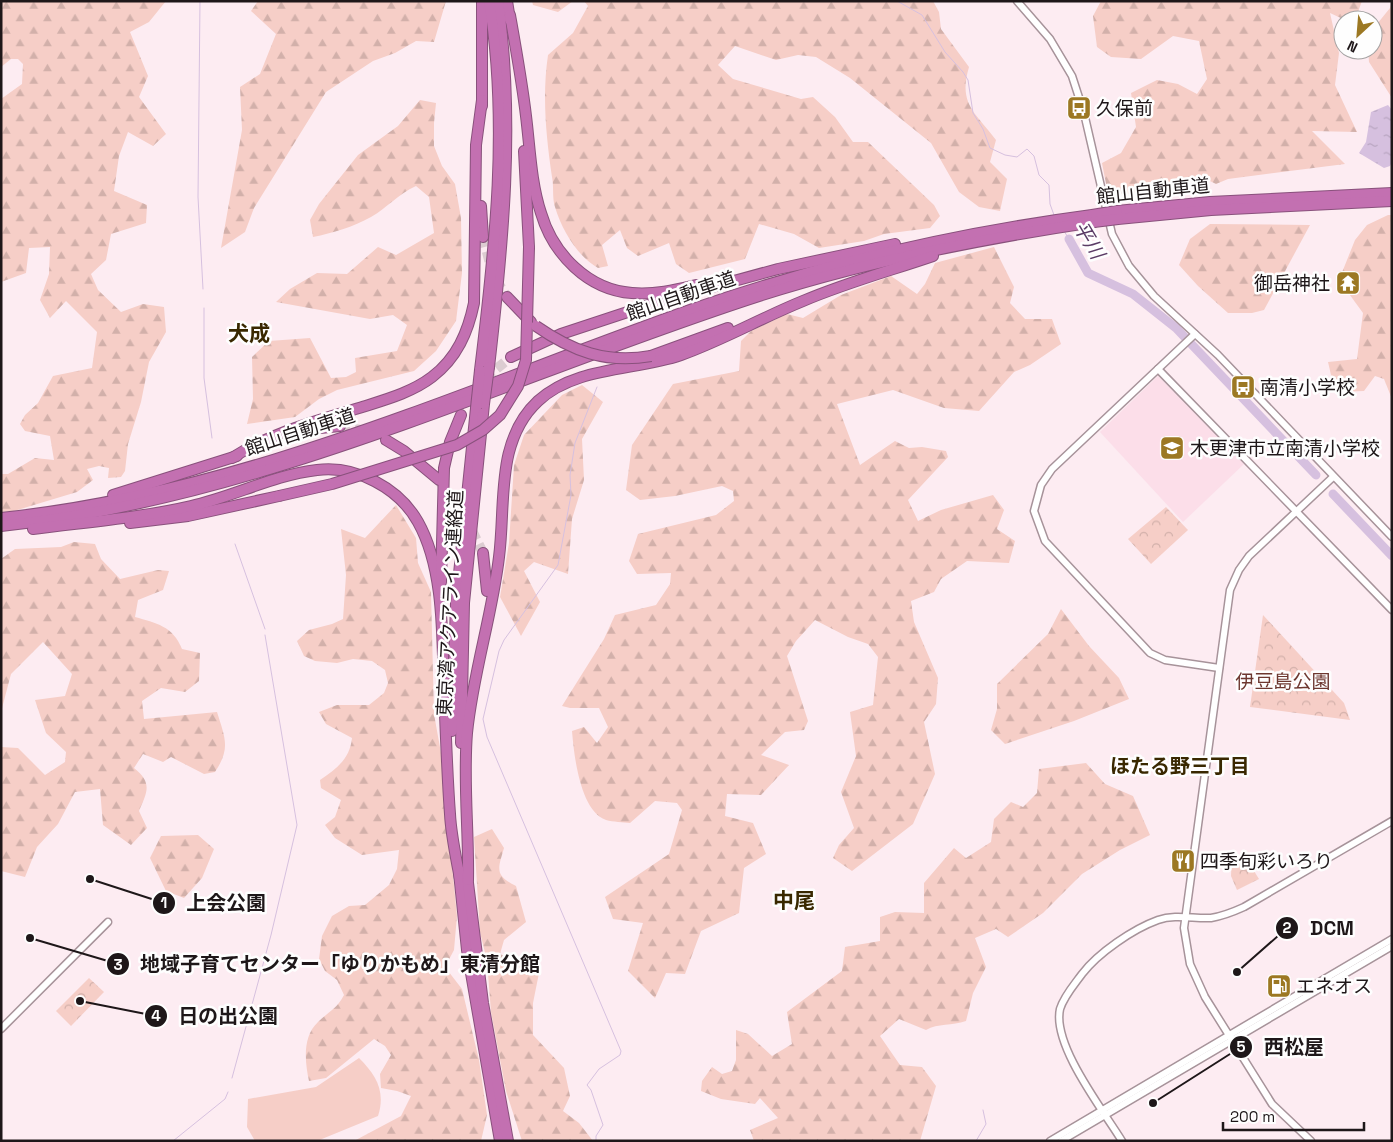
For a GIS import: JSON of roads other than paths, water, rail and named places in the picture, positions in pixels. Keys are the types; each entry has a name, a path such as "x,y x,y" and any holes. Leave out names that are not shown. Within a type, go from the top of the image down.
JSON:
{"highway":[{"path":"482,1 481,147 483,237"},
{"path":"485,368 499,152 497,74 489,1"},
{"path":"485,368 501,256 507,153 505,73 498,1"},
{"path":"507,1 522,83 540,213 553,243 564,258 592,280 613,289 631,293 655,293 743,275 750,277"},
{"path":"55,526 156,521 332,484 457,446 470,439 495,420 508,405 518,386 526,360 529,247 525,157 510,15"},
{"path":"232,458 243,450 294,429 413,388 441,370 460,346 468,328 474,302 476,145 482,100"},
{"name":"館山自動車道","path":"1,518 67,509 174,488 248,468 380,424 757,288 868,257 1093,218 1229,201 1392,193"},
{"name":"館山自動車道","path":"1118,215 1392,201"},
{"path":"511,357 562,334 661,301 750,277 907,241 973,238"},
{"path":"507,297 536,326 583,353 619,359 651,356 702,340 800,298 973,238"},
{"name":"館山自動車道","path":"1,526 68,517 138,504 250,475 373,434 760,296 973,238"},
{"path":"500,1141 467,950 464,879 467,735 474,683 499,558 506,460 518,427 539,400 560,385 579,377 651,364 713,343 841,285"},
{"name":"東京湾アクアライン連絡道","path":"464,879 459,819 464,604 480,406 485,368"},
{"path":"461,414 450,442 444,468 441,625 450,815 464,879 508,1141"},
{"path":"67,509 232,458 302,433 340,426"},
{"path":"386,440 404,451 439,480"},
{"path":"1,533 118,520 192,506 272,481 317,470 352,473 384,486 402,502 418,521 428,543 434,571 441,625"},
{"path":"483,553 488,583 484,632"}],"street":[{"path":"1016,1 1050,39 1072,76 1084,113 1116,246 1144,285 1193,336 1243,381 1330,480 1392,537"},
{"path":"1193,336 1052,469 1041,485 1034,511 1040,530 1053,551 1150,653 1165,660 1219,668"},
{"path":"1158,369 1392,610"},
{"path":"1311,1141 1272,1104 1195,978 1186,944 1185,918 1228,600 1239,570 1249,556 1330,480"},
{"path":"1122,1141 1063,1040 1059,1025 1063,1001 1088,966 1097,956 1150,924 1166,918 1218,917 1244,907 1392,821"},
{"path":"1,1030 108,922"},
{"path":"1230,1038 1392,939"},
{"path":"1050,1141 1104,1112 1392,946"},
{"path":"1061,1141 1104,1112"}],"water":[{"path":"1388,105 1392,110 1392,162 1390,166 1384,168 1359,153 1366,142 1371,112"}],"waterway":[{"path":"200,1 198,197 203,289"},
{"name":"平川","path":"897,1 922,15 945,52 963,72 968,80 973,113 983,129 990,148 1005,155 1017,157 1027,149 1034,156 1039,175 1049,185 1050,204 1054,215"},
{"name":"平川","path":"1064,231 1069,239"},
{"name":"平川","path":"1069,239 1088,273 1133,294 1176,328 1316,475"},
{"path":"204,308 204,378 212,438"},
{"path":"596,1141 596,1136 603,1125 591,1090 587,1085 599,1069 620,1055 621,1051 487,737 483,719 499,651 504,640 558,565 571,495 570,475 575,443 597,387"},
{"name":"平川","path":"1333,494 1392,556"},
{"path":"235,544 265,629"},
{"path":"232,1078 271,935 297,825 265,635"},
{"path":"173,1141 225,1099 228,1092"},
{"path":"976,1141 986,1124 983,1110"}],"tunnel":[{"path":"483,237 493,275 507,297"},
{"path":"485,378 511,357"},
{"path":"340,426 366,431"},
{"path":"439,481 463,512 483,553"}],"place":[{"name":"久保前","path":"1079,108"},
{"name":"御岳神社","path":"1348,283"},
{"name":"南清小学校","path":"1243,387"},
{"name":"木更津市立南清小学校","path":"1172,448"},
{"name":"四季旬彩いろり","path":"1183,861"},
{"name":"上会公園","path":"90,879"},
{"name":"地域子育てセンター「ゆりかもめ」東清分館","path":"30,938"},
{"name":"DCM","path":"1237,972"},
{"name":"エネオス","path":"1279,986"},
{"name":"日の出公園","path":"80,1001"},
{"name":"西松屋","path":"1153,1103"}],"district":[{"name":"犬成","path":"249,333"},
{"name":"ほたる野三丁目","path":"1180,766"},
{"name":"中尾","path":"794,900"}],"park label":[{"name":"伊豆島公園","path":"1283,681"}]}
